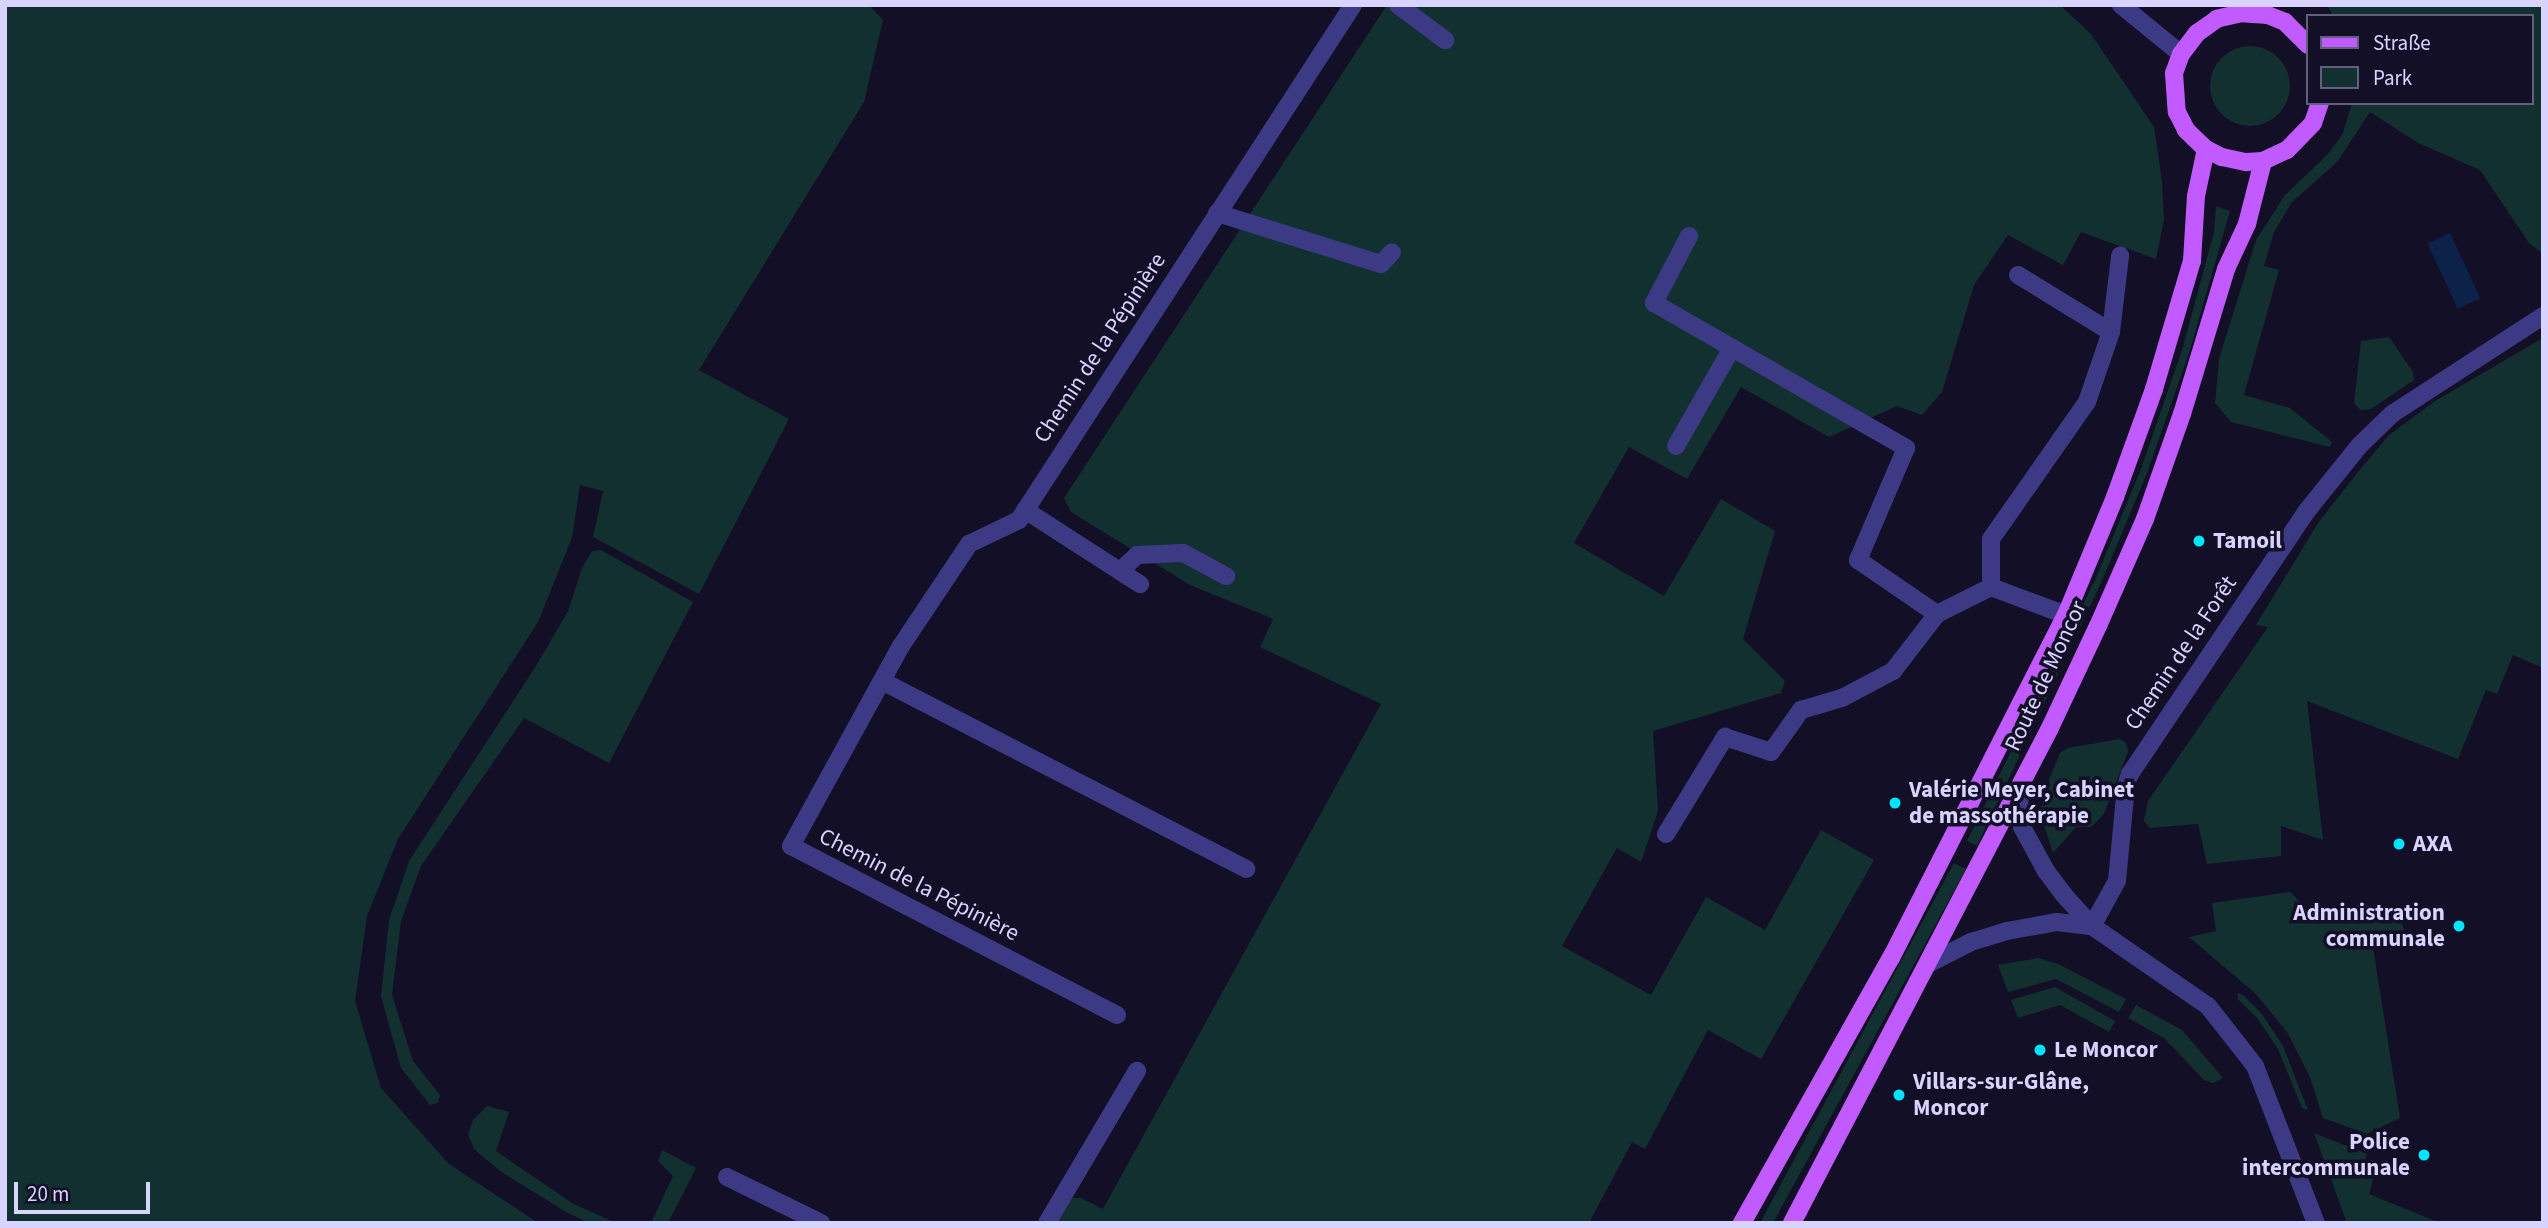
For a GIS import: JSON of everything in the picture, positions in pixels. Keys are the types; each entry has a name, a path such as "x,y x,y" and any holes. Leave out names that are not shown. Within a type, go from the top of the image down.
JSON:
{"main road":[{"path":"2306,43 2269,10 2217,19 2197,33 2181,54 2174,73 2177,112 2186,130 2206,149 2221,157 2246,162 2263,161 2287,150 2302,138 2313,123 2319,105"},
{"name":"Route de Moncor","path":"1742,1223 1891,958 2066,615 2115,497 2154,389 2192,261 2196,196 2206,149"},
{"name":"Route de Moncor","path":"1792,1223 2018,789 2098,626 2144,519 2186,401 2227,269 2247,224 2263,161"}],"street":[{"name":"Chemin de la Pépinière","path":"1117,1015 791,846 901,646 969,544 1019,520 1353,5"},
{"path":"1398,5 1446,40"},
{"path":"2121,5 2181,54"},
{"path":"1217,213 1381,264 1392,253"},
{"path":"1689,236 1654,303 1906,448 1858,560 1937,614"},
{"path":"1666,834 1725,737 1771,752 1801,710 1842,698 1893,671 1937,614 1991,587 1991,539 2087,402 2111,332 2120,256"},
{"path":"2018,275 2111,332"},
{"name":"Chemin de la Forêt","path":"2092,926 2117,881 2126,786 2130,774 2305,512 2359,446 2386,419 2543,316"},
{"path":"1676,446 1731,348"},
{"path":"1025,510 1140,584"},
{"path":"1120,571 1137,555 1183,552 1226,576"},
{"name":"Route de Moncor","path":"1991,587 2066,615"},
{"path":"882,681 1246,869"},
{"path":"2018,789 2022,827 2046,871 2092,926 2208,1006 2256,1066 2316,1223"},
{"path":"1928,964 1971,942 2007,931 2057,922 2092,926"},
{"path":"1047,1223 1137,1071"},
{"path":"727,1177 821,1223"}],"green space":[{"path":"5,5 869,5 883,20 864,102 699,370 789,419 699,594 593,537 603,491 580,485 572,538 538,622 398,839 367,916 355,1001 381,1088 449,1164 538,1223 5,1223"},
{"path":"1387,5 2060,5 2091,34 2154,127 2162,181 2164,220 2156,259 2081,232 2063,265 2008,235 1974,285 1942,392 1922,415 1897,406 1829,437 1741,387 1687,479 1629,447 1574,543 1664,596 1721,499 1775,531 1743,639 1785,681 1781,693 1653,731 1658,811 1641,862 1617,848 1562,946 1651,995 1706,897 1765,930 1821,830 1874,860 1761,1059 1708,1030 1645,1149 1632,1142 1589,1223 1057,1223 1071,1198 1081,1198 1103,1209 1381,704 1260,647 1273,619 1190,585 1071,512 1064,498"},
{"path":"2327,5 2543,5 2543,254 2529,243 2480,170 2418,143 2370,112 2337,162 2292,202 2274,232 2264,266 2279,270 2244,395 2290,408 2332,442 2330,447 2231,422 2215,403 2219,359 2256,240 2285,195 2328,154 2343,133 2351,105 2534,105 2534,14 2332,14"},
{"path":"2250,46 2265,49 2278,58 2287,71 2290,86 2287,101 2278,114 2265,123 2250,126 2235,123 2222,114 2213,101 2210,86 2213,71 2222,58 2235,49"},
{"path":"2216,206 2230,211 2190,350 2147,473 2101,583 1977,846 1967,841 2095,580 2141,469 2183,347 2214,232"},
{"path":"2389,337 2413,372 2414,380 2371,409 2360,410 2354,403 2361,341"},
{"path":"2543,338 2543,668 2513,655 2497,694 2486,690 2458,759 2307,701 2323,840 2281,826 2281,856 2207,864 2198,824 2150,828 2144,821 2148,801 2268,627 2256,625 2318,523 2358,472 2389,435 2435,401"},
{"path":"601,550 693,602 609,763 524,718 421,866 401,921 392,995 413,1061 440,1095 438,1103 430,1105 401,1068 381,996 389,920 409,861 536,666 568,611 582,568 592,551"},
{"path":"2120,739 2126,743 2128,752 2104,814 2091,827 2076,827 2053,853 2040,813 2046,787 2060,753 2067,748"},
{"path":"1954,863 1966,869 1773,1223 1760,1223"},
{"path":"2290,892 2306,908 2331,915 2397,912 2407,936 2373,947 2400,1118 2367,1134 2323,1118 2310,1077 2287,1032 2257,995 2189,937 2216,931 2212,903"},
{"path":"2038,958 2058,964 2126,999 2119,1012 2056,979 2008,992 1998,965"},
{"path":"2055,987 2115,1021 2109,1032 2060,1005 2018,1018 2011,1000"},
{"path":"2238,993 2262,1014 2283,1046 2308,1110 2302,1108 2278,1049 2257,1018 2238,999"},
{"path":"2136,1005 2182,1030 2223,1078 2213,1083 2204,1080 2164,1038 2128,1018"},
{"path":"487,1106 509,1112 496,1151 572,1203 616,1223 589,1223 566,1212 500,1171 474,1149 468,1134 473,1120"},
{"path":"2314,1133 2367,1154 2363,1167 2375,1172 2369,1194 2440,1223 2347,1223"},
{"path":"662,1150 696,1168 668,1223 651,1223 673,1176 658,1161"}],"water":[{"path":"2450,233 2480,298 2458,309 2427,244"}],"place":[{"name":"Tamoil","path":"2199,541"},
{"name":"Valérie Meyer, Cabinet de massothérapie","path":"1895,803"},
{"name":"AXA","path":"2399,844"},
{"name":"Administration communale","path":"2459,926"},
{"name":"Le Moncor","path":"2040,1050"},
{"name":"Villars-sur-Glâne, Moncor","path":"1899,1095"},
{"name":"Police intercommunale","path":"2424,1155"}]}
